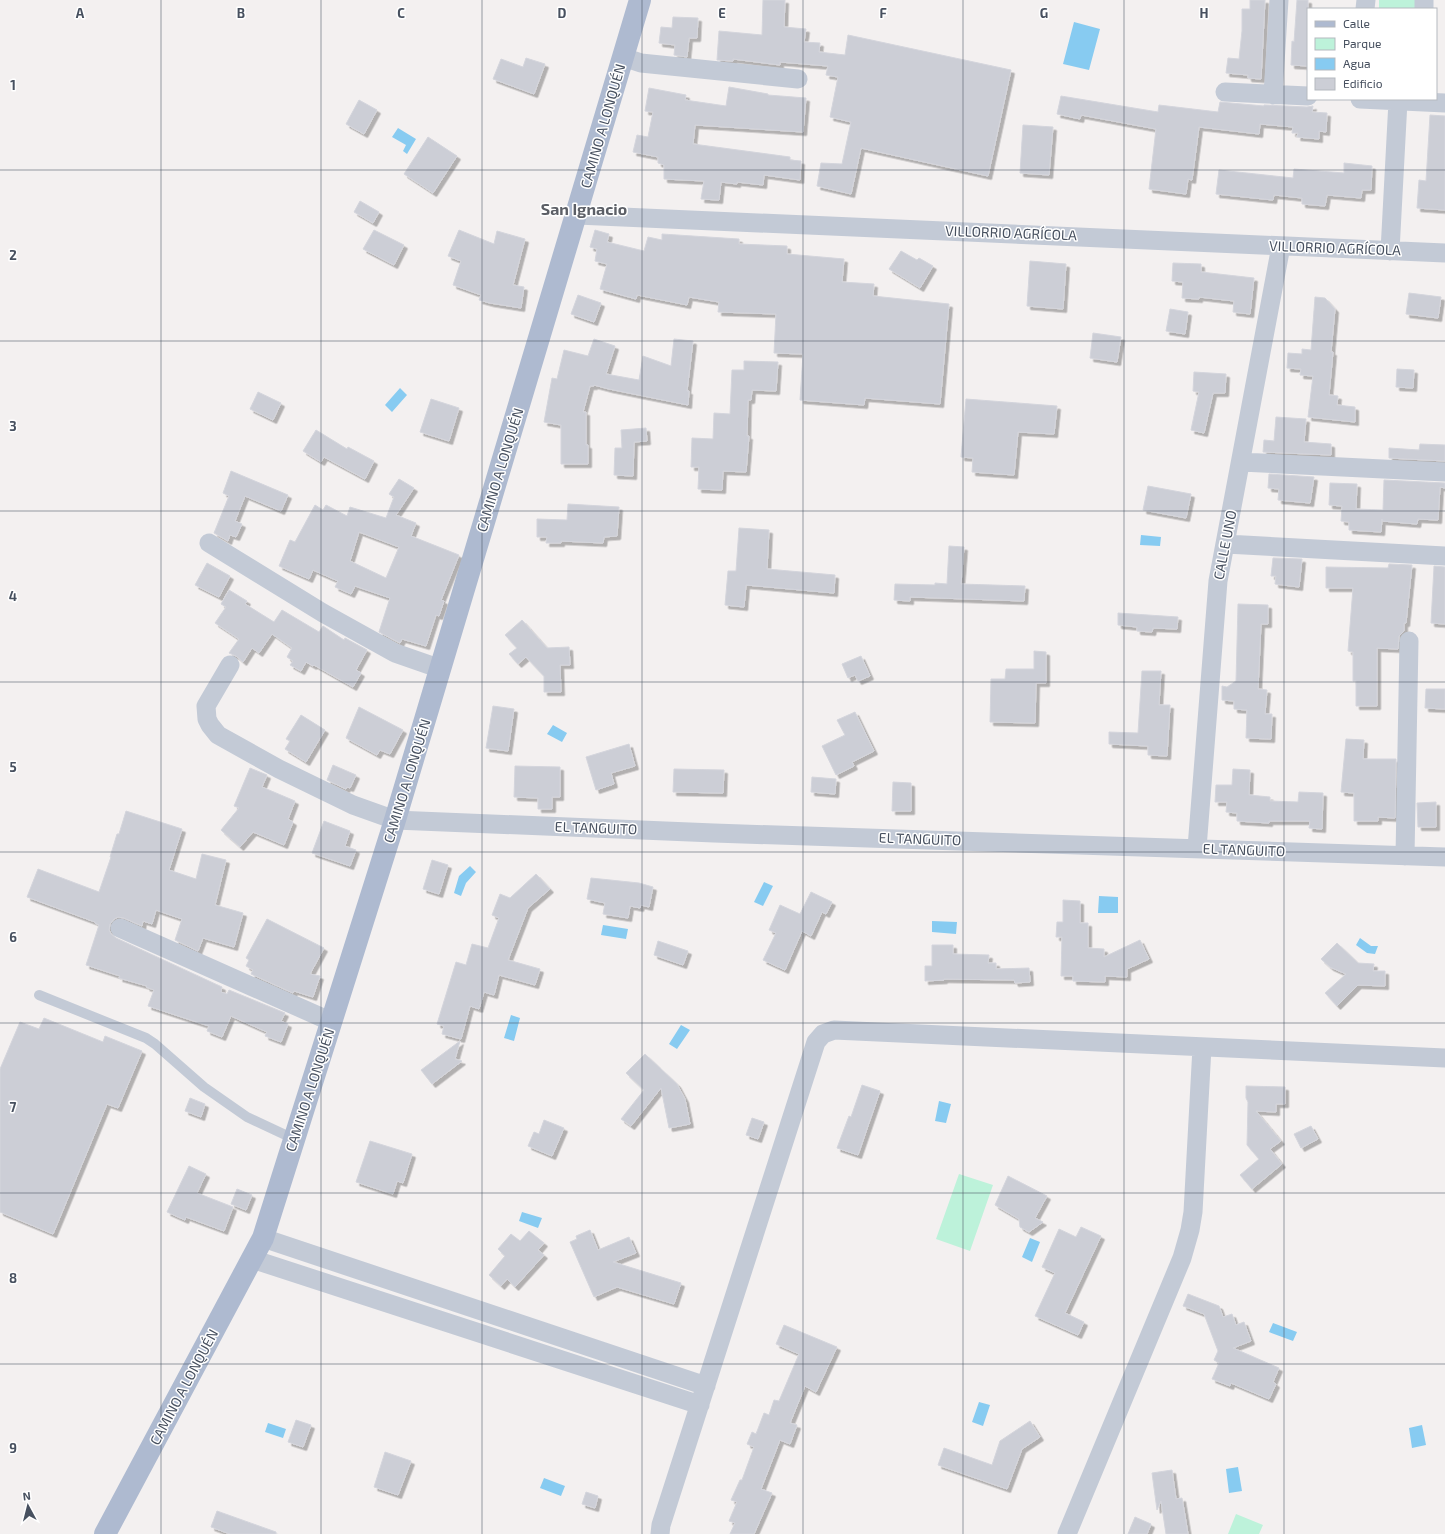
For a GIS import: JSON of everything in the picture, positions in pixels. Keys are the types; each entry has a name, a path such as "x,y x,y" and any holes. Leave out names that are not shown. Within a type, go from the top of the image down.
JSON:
{"main road":[{"name":"CAMINO A LONQUÉN","path":"105,1534 263,1238 332,1022 441,669 640,0"}],"street":[{"path":"1273,94 1279,0"},
{"path":"623,57 640,63 798,79"},
{"path":"1225,92 1307,96"},
{"path":"1373,100 1398,102 1420,101 1445,104"},
{"path":"1390,251 1398,102"},
{"name":"VILLORRIO AGRÍCOLA","path":"577,214 1445,253"},
{"name":"CALLE UNO","path":"1197,848 1218,581 1281,246"},
{"path":"1241,462 1445,472"},
{"path":"209,543 323,613 395,653 441,669"},
{"path":"1226,544 1445,556"},
{"path":"1405,856 1409,641"},
{"name":"EL TANGUITO","path":"230,665 206,706 207,719 213,730 223,738 286,772 353,805 395,820 722,833 1445,857"},
{"path":"120,928 332,1022"},
{"path":"660,1534 661,1525 816,1042 823,1034 834,1030 1445,1058"},
{"path":"1067,1534 1182,1258 1190,1230 1193,1212 1202,1047"},
{"path":"263,1238 706,1386"},
{"path":"252,1259 700,1405"}],"lane":[{"path":"39,995 146,1038 155,1044 204,1087 247,1117 294,1139"}],"green space":[{"path":"1379,0 1419,0 1419,8 1379,8"},
{"path":"959,1174 993,1185 970,1251 936,1239"},
{"path":"1236,1514 1263,1525 1259,1534 1228,1534"}],"water":[{"path":"1074,22 1100,29 1089,70 1063,64"},
{"path":"398,128 416,139 407,154 403,151 406,145 392,137"},
{"path":"400,388 407,395 392,412 385,405"},
{"path":"1141,535 1161,537 1160,546 1140,545"},
{"path":"553,725 567,733 562,742 547,734"},
{"path":"470,866 476,872 466,883 461,896 454,893 459,876"},
{"path":"764,882 773,886 763,906 754,902"},
{"path":"1099,896 1118,897 1118,913 1098,913"},
{"path":"932,921 957,922 956,934 932,932"},
{"path":"603,925 628,929 626,939 601,935"},
{"path":"1360,938 1371,946 1378,946 1375,954 1367,953 1356,945"},
{"path":"511,1015 520,1018 514,1041 504,1038"},
{"path":"681,1025 690,1030 677,1049 669,1044"},
{"path":"939,1101 951,1104 946,1123 935,1121"},
{"path":"522,1212 542,1218 538,1228 519,1221"},
{"path":"1030,1238 1040,1242 1032,1262 1022,1257"},
{"path":"1273,1323 1297,1332 1293,1341 1269,1332"},
{"path":"979,1402 990,1405 983,1426 972,1422"},
{"path":"268,1423 286,1429 283,1438 265,1432"},
{"path":"1422,1425 1426,1445 1412,1448 1409,1428"},
{"path":"1238,1467 1242,1491 1229,1493 1226,1469"},
{"path":"544,1478 565,1486 561,1496 540,1488"}],"building":[{"path":"763,0 785,0 784,27 806,29 804,42 820,43 819,52 845,55 848,35 1011,70 988,176 861,148 851,194 817,186 821,163 842,164 851,122 830,117 838,77 826,75 828,66 780,62 780,65 733,59 733,61 717,60 719,31 762,35"},
{"path":"1250,0 1265,0 1261,79 1248,78 1248,75 1226,73 1228,58 1239,59 1242,31 1242,9 1250,9"},
{"path":"1297,0 1308,0 1307,66 1291,65 1292,41 1294,42"},
{"path":"673,17 698,18 697,38 689,38 687,57 674,55 675,45 659,43 661,27 672,28"},
{"path":"526,58 545,64 534,94 493,79 501,59 523,67"},
{"path":"729,87 768,95 806,98 803,132 695,125 693,144 790,157 790,160 801,161 800,180 764,175 763,185 721,182 719,200 701,199 704,181 664,179 664,165 658,163 658,157 633,152 637,135 648,137 653,112 645,111 649,88 686,95 685,100 726,106"},
{"path":"1061,96 1158,112 1159,105 1218,112 1220,102 1264,106 1313,106 1312,112 1327,113 1326,132 1319,131 1319,139 1297,137 1298,133 1292,133 1293,127 1260,124 1259,134 1199,127 1192,180 1188,179 1186,194 1149,189 1156,129 1081,115 1080,119 1057,114"},
{"path":"359,100 377,110 364,134 346,124"},
{"path":"1430,115 1445,116 1445,210 1417,208 1419,180 1426,181"},
{"path":"1023,125 1053,127 1049,175 1020,173"},
{"path":"428,137 457,156 433,193 404,174"},
{"path":"1344,163 1372,166 1371,190 1362,190 1361,198 1327,195 1325,206 1302,204 1302,198 1274,195 1273,200 1216,194 1219,170 1293,178 1294,169 1344,173"},
{"path":"360,201 379,212 373,223 354,212"},
{"path":"374,230 404,245 394,265 363,249"},
{"path":"459,230 494,244 497,231 525,239 513,285 524,287 521,308 479,300 481,295 453,285 461,261 448,256"},
{"path":"595,230 609,234 607,242 644,251 648,237 662,240 662,234 739,239 739,244 787,246 787,254 844,259 842,282 874,284 873,296 949,304 940,404 865,398 864,405 800,400 803,354 774,353 776,314 718,312 719,302 689,297 687,305 637,295 636,299 600,289 607,264 595,261 597,249 590,247"},
{"path":"901,251 917,260 919,258 933,266 920,288 889,269"},
{"path":"1030,261 1066,264 1063,309 1027,306"},
{"path":"1173,263 1201,264 1201,272 1254,278 1250,314 1233,312 1234,301 1199,297 1199,299 1182,298 1183,282 1172,281"},
{"path":"1409,293 1441,297 1438,318 1406,314"},
{"path":"578,295 601,303 594,322 571,314"},
{"path":"1315,297 1325,298 1335,309 1329,395 1338,396 1337,405 1355,407 1355,422 1308,417 1313,376 1300,375 1301,369 1287,368 1288,353 1302,354 1302,349 1311,350"},
{"path":"1170,309 1188,312 1185,334 1166,331"},
{"path":"1093,333 1121,337 1117,362 1090,358"},
{"path":"594,339 615,346 606,374 639,380 643,356 671,366 674,339 693,341 687,391 689,391 688,405 594,385 590,386 583,412 586,412 586,445 588,445 588,464 561,464 561,425 544,422 552,378 557,379 564,350 588,356"},
{"path":"744,361 778,362 776,391 752,390 751,400 748,400 747,436 749,436 746,472 723,471 722,490 698,489 699,467 691,467 692,438 713,439 714,413 730,414 732,370 744,370"},
{"path":"1397,369 1414,370 1413,388 1396,387"},
{"path":"1194,372 1226,374 1225,393 1213,393 1204,433 1191,430 1199,392 1193,391"},
{"path":"258,392 281,403 273,420 250,409"},
{"path":"431,399 459,408 449,441 420,432"},
{"path":"966,399 1057,406 1054,434 1018,432 1014,475 972,472 973,458 961,457"},
{"path":"1276,417 1306,419 1304,442 1331,444 1331,455 1263,452 1264,440 1274,441"},
{"path":"646,428 647,441 634,442 633,476 614,475 615,448 622,448 621,430"},
{"path":"316,430 347,449 348,447 374,461 365,479 324,457 321,462 303,451"},
{"path":"1420,444 1445,445 1445,461 1389,458 1389,448 1419,450"},
{"path":"231,471 288,495 281,511 245,496 235,521 242,524 236,537 230,535 228,541 214,533 229,496 223,493"},
{"path":"1269,474 1314,477 1310,503 1278,500 1279,489 1268,488"},
{"path":"399,479 414,488 396,515 416,523 411,536 459,555 441,600 444,601 439,616 436,615 426,646 402,639 400,643 379,632 390,598 355,586 351,594 335,587 338,581 313,570 309,579 279,566 290,540 295,542 315,505 323,510 326,505 347,516 350,507 386,518 394,497 389,494","holes":["359,532 399,547 386,578 350,561"]},
{"path":"1384,480 1445,483 1445,488 1440,487 1438,520 1418,519 1417,524 1382,521 1382,519 1381,532 1349,530 1349,522 1341,521 1342,506 1329,505 1330,483 1357,484 1356,509 1383,510"},
{"path":"1148,486 1191,494 1186,518 1143,510"},
{"path":"568,504 619,507 617,536 604,537 603,543 561,541 561,543 546,543 547,537 537,537 537,519 567,520"},
{"path":"739,528 769,530 767,569 835,575 834,593 746,585 744,607 725,605 728,571 736,571"},
{"path":"949,546 964,547 961,584 1025,586 1024,601 910,597 910,601 894,600 895,584 947,584"},
{"path":"1273,558 1302,559 1299,587 1275,584 1276,576 1271,576"},
{"path":"207,563 230,576 219,597 195,585"},
{"path":"1389,564 1412,565 1406,623 1404,623 1404,631 1399,636 1398,649 1377,648 1377,706 1356,706 1356,681 1353,681 1353,652 1348,651 1353,588 1326,588 1326,567 1388,568"},
{"path":"1434,566 1445,567 1445,624 1431,623"},
{"path":"229,590 247,601 245,604 274,622 282,610 319,632 323,626 344,640 345,638 367,650 356,670 361,673 353,687 306,662 301,671 290,665 293,661 287,657 292,648 272,634 259,653 252,648 243,662 236,656 229,653 239,639 215,623 226,607 221,604"},
{"path":"1238,604 1268,605 1268,624 1261,624 1258,689 1267,690 1265,714 1272,714 1271,739 1246,738 1247,710 1234,709 1234,701 1222,700 1222,686 1227,687 1236,681"},
{"path":"1118,613 1178,617 1177,629 1153,628 1152,632 1137,631 1137,627 1118,625"},
{"path":"522,620 547,648 569,647 570,665 560,665 561,692 544,692 544,676 526,657 518,664 509,654 517,648 505,635"},
{"path":"1034,651 1046,652 1046,683 1036,683 1035,723 990,722 991,679 1005,679 1006,669 1034,669"},
{"path":"861,656 870,676 858,681 855,675 848,678 842,664"},
{"path":"1142,671 1161,671 1159,705 1170,705 1167,756 1148,755 1148,746 1109,744 1109,732 1138,733"},
{"path":"1426,689 1445,689 1445,709 1425,708"},
{"path":"493,706 514,709 508,751 486,748"},
{"path":"359,707 403,730 390,754 380,750 377,755 346,738"},
{"path":"855,712 874,751 852,762 854,766 836,775 822,746 845,735 837,720"},
{"path":"301,715 325,730 306,762 285,749 290,741 286,739"},
{"path":"1346,739 1364,740 1363,759 1396,759 1395,818 1378,817 1378,821 1354,821 1354,793 1341,792"},
{"path":"629,744 635,766 611,773 614,784 596,790 586,757"},
{"path":"333,765 356,775 350,788 347,787 346,789 327,780"},
{"path":"515,766 560,767 560,797 552,797 552,809 538,809 538,798 514,797"},
{"path":"250,768 267,775 262,787 295,801 288,819 293,822 284,845 253,832 240,847 221,830 239,808 234,806"},
{"path":"674,769 724,770 723,793 673,792"},
{"path":"1233,769 1250,770 1249,795 1270,797 1270,801 1298,802 1299,792 1323,793 1322,829 1309,828 1310,821 1269,821 1269,823 1237,821 1237,813 1226,812 1227,802 1215,802 1216,785 1232,785"},
{"path":"812,777 836,779 835,794 811,792"},
{"path":"893,782 911,783 911,811 892,811"},
{"path":"1436,802 1436,827 1418,827 1417,803"},
{"path":"126,811 182,829 169,870 196,879 202,854 226,860 215,905 243,913 234,947 203,938 198,951 175,940 182,919 156,910 152,924 143,921 142,926 124,918 118,917 114,919 110,924 109,930 111,934 116,938 222,987 221,992 227,994 229,990 285,1013 281,1021 288,1024 281,1042 265,1036 267,1032 231,1016 222,1037 207,1031 209,1026 148,1006 154,990 146,987 147,986 119,978 120,976 86,965 99,925 95,922 27,897 38,869 99,892 117,834 119,834"},
{"path":"324,821 350,831 345,846 356,850 350,866 312,853"},
{"path":"432,860 448,865 439,894 423,889"},
{"path":"536,874 550,889 528,908 508,960 540,969 535,985 499,975 494,995 484,992 479,1009 470,1006 461,1039 442,1034 444,1026 437,1024 456,962 466,965 472,944 488,948 499,918 492,915 500,894 510,898"},
{"path":"591,878 639,883 653,887 649,907 641,905 640,908 630,906 628,918 603,914 605,903 587,899"},
{"path":"811,892 832,902 826,914 822,912 811,936 802,931 785,970 763,960 776,933 769,930 780,905 800,914"},
{"path":"1063,900 1080,901 1080,923 1088,923 1088,948 1104,949 1104,957 1140,940 1149,959 1127,969 1127,977 1105,976 1105,982 1073,981 1073,976 1061,976 1062,937 1056,937 1057,922 1063,922"},
{"path":"267,919 324,948 310,974 320,976 313,997 294,991 293,993 251,974 253,970 246,966 249,960 246,958"},
{"path":"658,941 688,951 683,965 654,955"},
{"path":"1337,943 1358,963 1374,964 1373,971 1385,971 1385,986 1358,985 1337,1006 1325,993 1346,974 1330,967 1321,959"},
{"path":"932,945 953,945 953,954 989,955 988,963 996,963 996,969 1029,968 1030,982 1015,983 1014,980 944,979 925,981 925,966 932,966"},
{"path":"44,1018 103,1042 105,1036 142,1051 118,1108 107,1104 53,1234 0,1212 0,1069 20,1022 39,1029"},
{"path":"460,1041 455,1059 462,1061 432,1084 421,1070"},
{"path":"645,1054 677,1084 685,1099 690,1124 669,1128 661,1088 631,1126 621,1119 644,1090 626,1073"},
{"path":"862,1085 880,1091 858,1155 837,1148 849,1116 851,1117"},
{"path":"1246,1086 1285,1087 1285,1104 1276,1104 1276,1112 1256,1111 1281,1141 1270,1149 1282,1164 1252,1189 1240,1175 1259,1159 1247,1145 1248,1102 1246,1098"},
{"path":"190,1098 205,1104 201,1117 185,1111"},
{"path":"752,1118 764,1122 758,1139 746,1135"},
{"path":"544,1120 564,1128 552,1156 528,1146 534,1132 539,1134"},
{"path":"1311,1126 1318,1139 1301,1148 1294,1134"},
{"path":"370,1141 412,1154 403,1183 397,1181 393,1194 356,1182"},
{"path":"189,1166 206,1174 197,1193 233,1207 224,1231 186,1217 185,1220 167,1212"},
{"path":"1008,1176 1047,1196 1035,1218 1043,1222 1029,1232 1020,1227 1019,1219 995,1205"},
{"path":"237,1189 252,1195 246,1210 231,1204"},
{"path":"1081,1227 1101,1236 1065,1313 1084,1322 1078,1335 1035,1316 1055,1273 1042,1267 1059,1229 1076,1237"},
{"path":"590,1230 598,1250 629,1237 636,1253 613,1262 681,1283 674,1304 617,1287 594,1297 570,1242 577,1239 576,1236"},
{"path":"529,1231 544,1243 538,1250 544,1255 515,1287 507,1279 501,1286 489,1275 505,1256 498,1249 511,1234 520,1241"},
{"path":"1188,1294 1219,1306 1223,1317 1232,1314 1236,1325 1244,1322 1251,1341 1233,1348 1279,1368 1273,1382 1276,1384 1269,1399 1231,1383 1230,1386 1212,1379 1219,1363 1214,1360 1218,1351 1204,1314 1183,1306"},
{"path":"784,1325 837,1347 816,1392 805,1386 790,1423 797,1425 790,1444 780,1440 761,1489 772,1493 754,1534 730,1534 735,1523 729,1521 737,1502 731,1500 740,1480 742,1480 754,1447 747,1444 752,1432 756,1434 764,1413 769,1415 774,1400 779,1401 799,1354 776,1344"},
{"path":"296,1420 311,1425 303,1447 288,1442"},
{"path":"1030,1421 1040,1437 1022,1449 1007,1489 938,1465 944,1448 992,1465 1000,1441"},
{"path":"385,1452 411,1461 398,1495 374,1487"},
{"path":"1172,1470 1176,1499 1182,1498 1188,1534 1166,1534 1161,1501 1157,1510 1152,1473"},
{"path":"586,1492 598,1496 595,1508 582,1504"},
{"path":"217,1511 276,1532 276,1534 230,1534 211,1527"},
{"path":"1135,1517 1151,1524 1147,1534 1128,1534"}],"district":[{"name":"San Ignacio","path":"584,209"}]}
